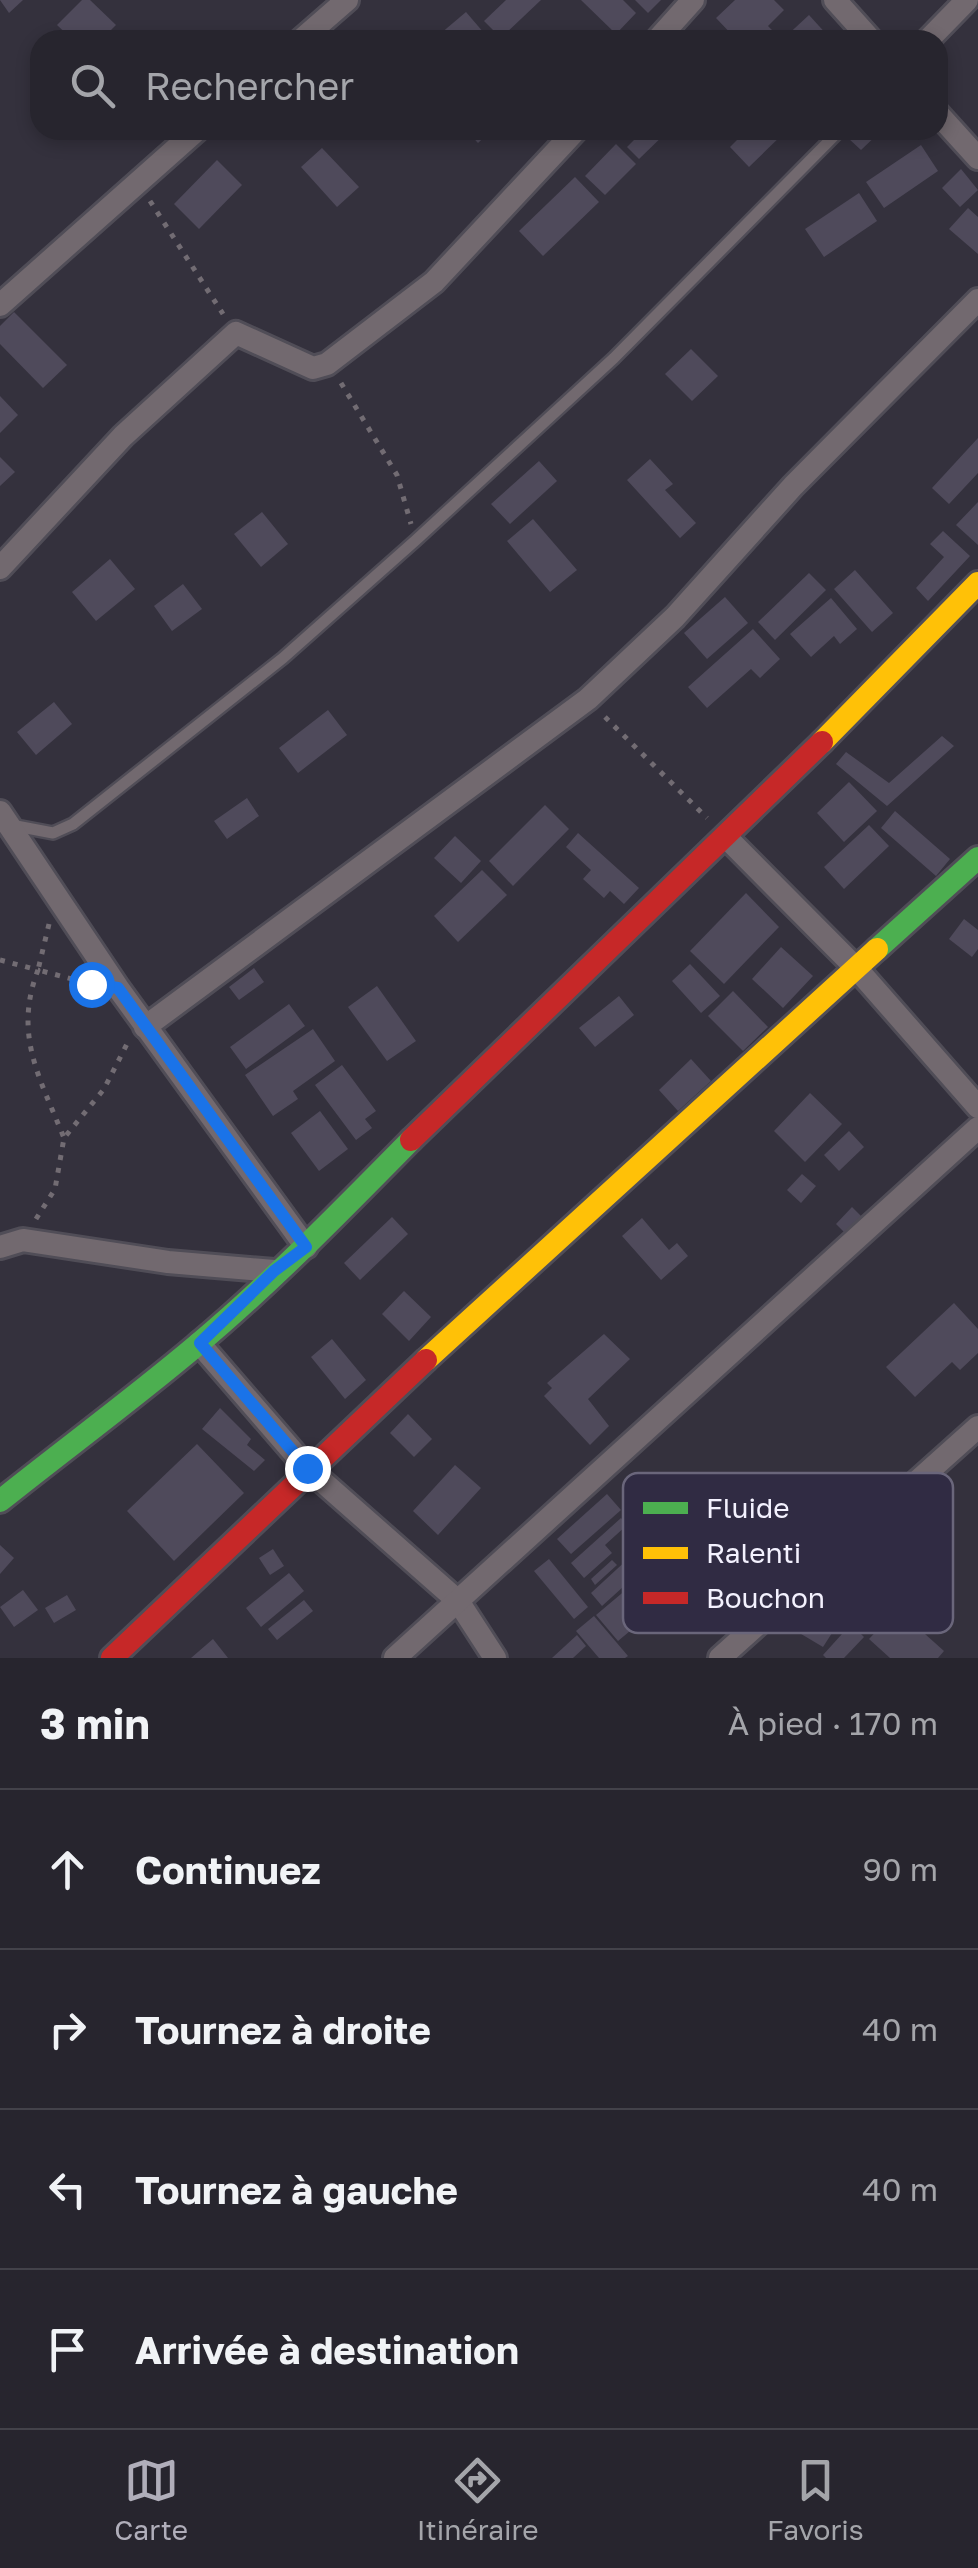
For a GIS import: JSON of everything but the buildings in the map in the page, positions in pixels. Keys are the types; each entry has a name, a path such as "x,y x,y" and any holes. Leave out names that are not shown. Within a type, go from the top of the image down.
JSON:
{"street":[{"path":"312,30 347,0"},
{"path":"666,30 694,0"},
{"path":"834,0 862,30"},
{"path":"938,30 967,0"},
{"path":"948,125 978,158"},
{"path":"0,305 185,140"},
{"path":"0,568 124,436 236,333 313,368 327,364 434,282 567,140"},
{"path":"146,1027 588,699 675,617 794,486 978,300"},
{"path":"0,1501 200,1343 274,1271 306,1247 489,1062 727,838 978,583"},
{"path":"5,818 118,988 306,1247"},
{"path":"727,838 857,969 978,1108"},
{"path":"112,1658 307,1468 978,858"},
{"path":"395,1658 978,1128"},
{"path":"11,1243 274,1271"},
{"path":"200,1343 307,1468 458,1601 496,1658"},
{"path":"928,1473 978,1428"},
{"path":"720,1658 748,1633"}],"lane":[{"path":"5,818 54,833 73,824 283,658 614,358 830,140"}],"path":[{"path":"136,182 236,333"},
{"path":"327,364 366,418 397,474 416,540"},
{"path":"588,699 727,838"},
{"path":"11,1243 56,1189 64,1138 25,1028 26,1001 38,970 55,896"},
{"path":"0,960 118,988"},
{"path":"64,1138 104,1089 130,1040 146,1027"}],"traffic: fast":[{"path":"877,949 978,858"},
{"path":"0,1501 225,1321 411,1140"}],"traffic: slow":[{"path":"822,742 978,583"},
{"path":"426,1360 877,949"}],"traffic: jam":[{"path":"411,1140 822,742"},
{"path":"112,1658 426,1360"}],"route":[{"path":"91,984 118,988 306,1247 274,1271 200,1343 307,1468"}]}
